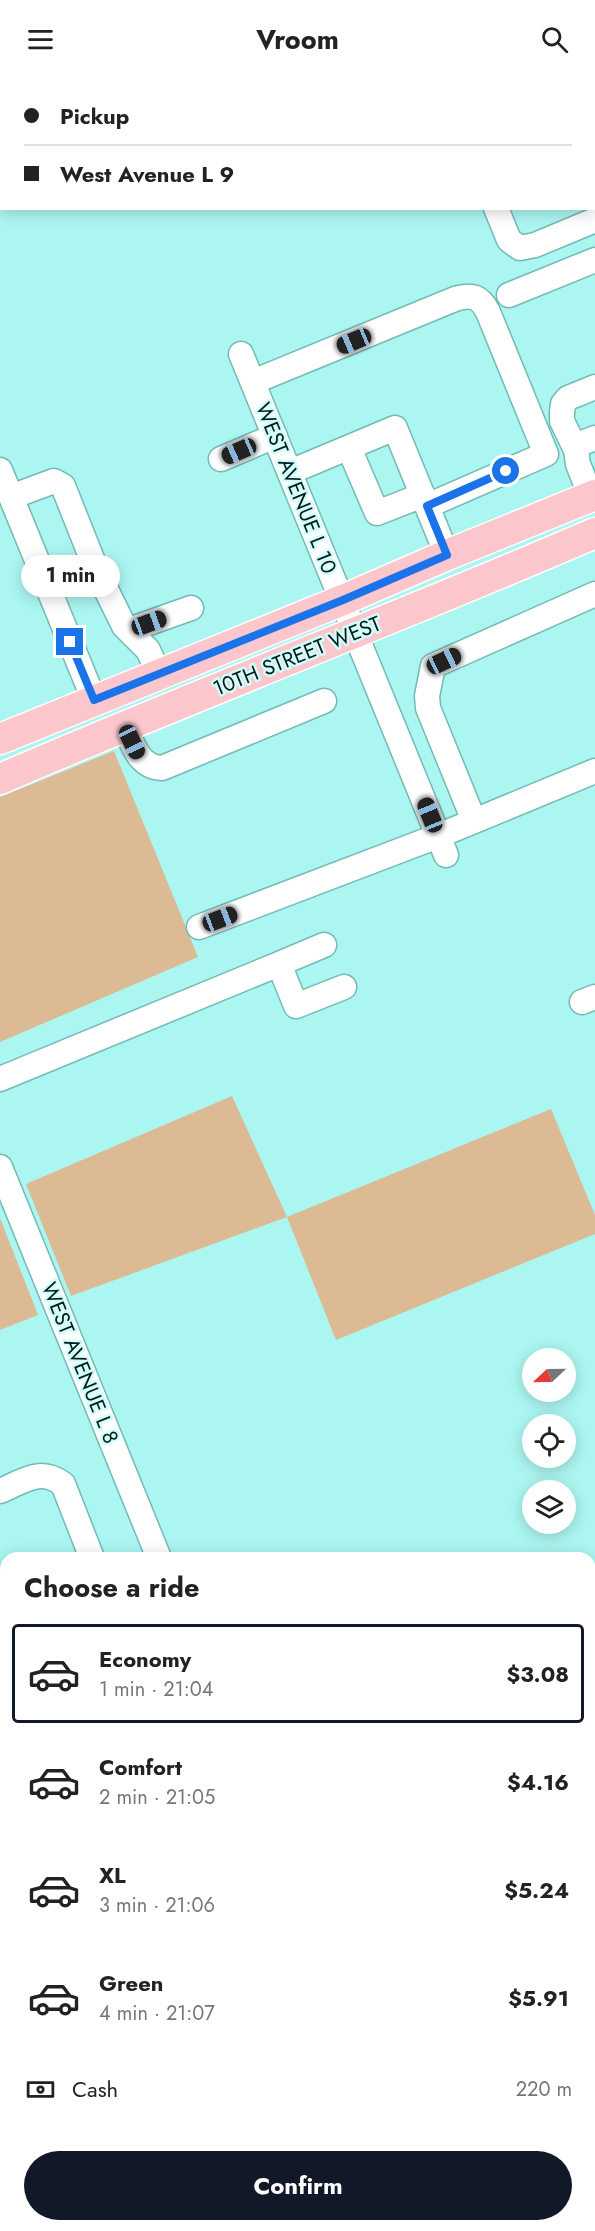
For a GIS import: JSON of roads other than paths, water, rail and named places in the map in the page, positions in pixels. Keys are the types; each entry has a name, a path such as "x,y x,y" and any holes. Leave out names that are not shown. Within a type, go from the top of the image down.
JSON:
{"main road":[{"name":"10TH STREET WEST","path":"0,739 593,496"},
{"name":"10TH STREET WEST","path":"0,779 356,631 462,591 595,533"},
{"path":"0,771 24,752 84,726 94,717 96,710 94,700"}],"street":[{"path":"497,210 509,240 520,248 535,245 595,220"},
{"path":"509,295 595,260"},
{"path":"253,382 455,299 476,296 483,302 546,454 425,501 377,513 349,448"},
{"name":"WEST AVENUE L 10","path":"241,354 442,845"},
{"path":"593,496 578,464 585,444 562,421 563,404 568,398 595,387"},
{"path":"290,472 395,428 447,555"},
{"path":"221,459 275,436"},
{"path":"0,470 94,700"},
{"path":"11,496 54,481 63,486 96,569 124,626 148,650 159,674"},
{"path":"46,583 76,572 96,569"},
{"path":"474,821 428,708 427,696 433,666 595,594"},
{"path":"129,630 190,608"},
{"path":"124,726 140,759 153,767 162,768 324,701"},
{"path":"198,927 442,845 474,821 595,771"},
{"path":"0,1079 324,945"},
{"path":"279,964 296,1006 344,987"},
{"name":"WEST AVENUE L 8","path":"0,1167 157,1552"},
{"path":"0,1491 39,1474 52,1477 63,1484 90,1552"}]}
